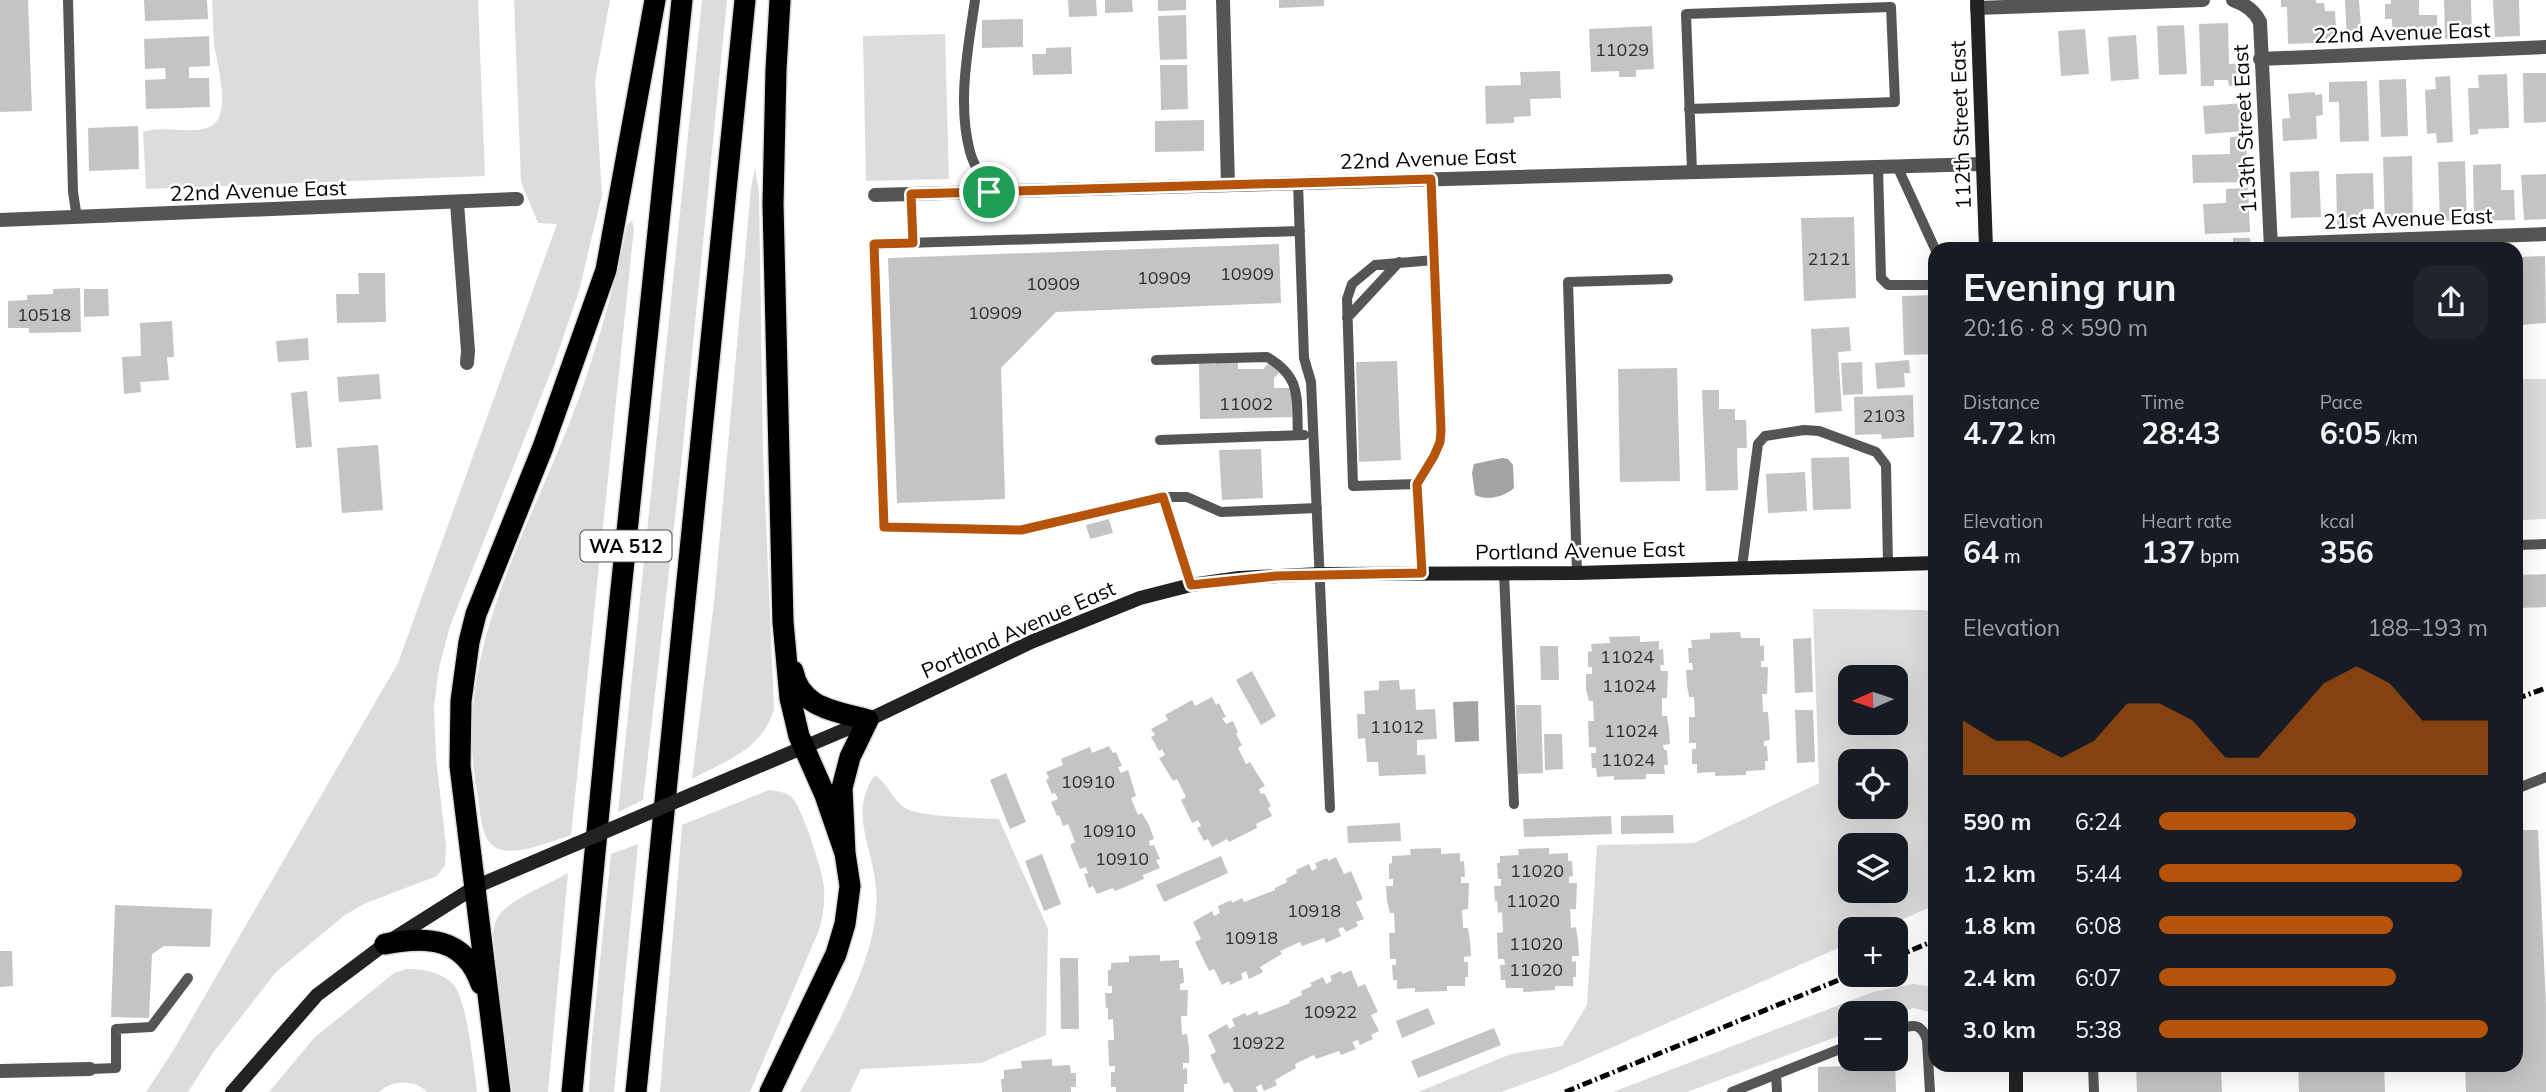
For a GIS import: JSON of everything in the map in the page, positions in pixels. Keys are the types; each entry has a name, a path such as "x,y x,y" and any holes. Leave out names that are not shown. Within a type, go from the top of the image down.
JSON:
{"highway":[{"path":"500,1092 460,766 461,701 469,642 476,614 543,447 606,270 655,0"},
{"name":"WA 512","path":"572,1092 682,0"},
{"name":"WA 512","path":"636,1092 745,0"},
{"path":"780,0 773,204 783,622 790,698 803,747 825,795 845,853"},
{"path":"771,1092 835,954 845,924 850,886 845,853 842,788 850,757 868,720 824,709 802,693 795,681 783,622"},
{"path":"385,944 427,940 455,948 473,965 491,1019"}],"main road":[{"name":"112th Street East","path":"1977,4 1986,242"},
{"name":"Portland Avenue East","path":"232,1092 317,995 385,944 475,887 868,720 1042,637 1140,598 1191,585 1239,578 1319,574 1577,573 1928,563"},
{"path":"2016,1072 2017,1092"}],"street":[{"path":"1223,0 1228,186"},
{"path":"1977,4 2203,0"},
{"name":"113th Street East","path":"2233,0 2251,10 2260,22 2271,242"},
{"name":"22nd Avenue East","path":"2260,59 2546,47"},
{"name":"22nd Avenue East","path":"875,195 1983,164"},
{"name":"22nd Avenue East","path":"0,220 517,199"},
{"path":"457,203 467,363"},
{"name":"21st Avenue East","path":"2467,242 2546,234"},
{"path":"0,1072 90,1069"}],"lane":[{"path":"68,0 77,218"},
{"path":"975,0 965,81 966,126 970,152 989,192"},
{"path":"1720,0 1721,13"},
{"path":"1689,109 1895,102 1891,6 1863,4 1686,14 1689,109 1692,171"},
{"path":"1897,166 1932,242"},
{"path":"1878,167 1881,278 1888,285 1928,285"},
{"path":"1422,573 1417,484 1434,456 1441,431 1431,179"},
{"path":"1298,183 1304,358 1311,382 1330,808"},
{"path":"911,194 913,243"},
{"path":"1300,231 874,244 884,527 1021,530 1163,497 1187,498 1221,512 1317,509"},
{"path":"1417,484 1353,486 1347,299 1352,284 1375,265 1434,260"},
{"path":"1347,318 1399,262"},
{"path":"1577,573 1568,282 1668,279"},
{"path":"1156,360 1268,357 1283,366 1296,385 1298,435"},
{"path":"1742,567 1758,444 1765,436 1804,429 1819,431 1853,443 1876,452 1883,458 1886,465 1888,564"},
{"path":"1160,440 1313,434"},
{"path":"1163,497 1191,585"},
{"path":"2523,545 2546,544"},
{"path":"1504,573 1514,804"},
{"path":"2523,786 2546,777"},
{"path":"90,1069 116,1068 116,1029 151,1027 188,978"},
{"path":"1908,1026 1919,1026 1925,1032 1928,1057"},
{"path":"1732,1092 1838,1050"},
{"path":"1929,1072 1930,1092"},
{"path":"2093,1072 2094,1092"},
{"path":"1776,1074 1777,1092"}],"shaded area":[{"path":"212,0 478,0 485,176 146,189 143,132 158,129 200,130 215,123 220,114 222,90 214,43"},
{"path":"514,0 610,0 595,81 602,195 579,291 554,364 450,626 439,668 434,706 436,758 446,846 445,865 437,876 366,903 345,915 276,972 213,1053 188,1092 146,1092 173,1051 398,663 557,224 538,223 521,182"},
{"path":"702,0 727,0 681,465 643,800 618,812"},
{"path":"945,34 949,179 866,181 863,36"},
{"path":"755,168 759,193 763,451 774,709 761,735 752,744 692,779 714,602 751,188"},
{"path":"632,221 634,228 571,835 530,848 508,851 498,849 491,844 483,828 472,744 475,692 485,642 518,544 579,398 606,312 627,225"},
{"path":"2523,379 2546,379 2546,519 2523,520"},
{"path":"1508,459 1513,465 1514,488 1495,497 1475,495 1472,473 1474,464"},
{"path":"1813,609 1928,611 1928,908 1908,917 1838,917 1838,948 1556,1072 1501,1092 1418,1092 1511,1054 1562,1046 1587,1005 1597,845 1694,843 1819,783"},
{"path":"1478,701 1479,741 1455,742 1453,702"},
{"path":"875,775 901,805 912,811 999,819 1048,929 1046,1035 981,1063 861,1069 850,1092 800,1092 852,994 871,940 876,913 876,888 864,830 863,802"},
{"path":"769,790 783,792 792,797 807,829 824,887 819,930 750,1092 660,1092 682,825"},
{"path":"638,844 614,1092 589,1092 611,854"},
{"path":"568,873 548,1092 511,1092 493,935 495,924 500,914 513,902"},
{"path":"407,969 437,974 453,984 458,992 469,1035 477,1092 427,1092 410,1083 396,1083 379,1092 269,1092 314,1038 394,973"},
{"path":"1913,984 1928,986 1928,1011 1913,1008 1908,1010 1908,1001 1850,1001 1873,992"},
{"path":"1838,1005 1838,1036 1687,1092 1613,1092"}],"building":[{"path":"0,0 28,0 32,111 0,112"},
{"path":"144,0 207,0 208,19 145,21"},
{"path":"1068,0 1096,0 1097,16 1069,17"},
{"path":"1105,0 1132,0 1133,12 1105,13"},
{"path":"1158,0 1186,0 1186,10 1158,11"},
{"path":"1279,0 1324,0 1324,6 1279,8"},
{"path":"2281,0 2316,0 2316,3 2324,3 2325,11 2335,11 2337,42 2288,44 2287,7 2281,7"},
{"path":"2345,0 2359,0 2362,41 2347,42"},
{"path":"2391,0 2419,0 2419,15 2437,15 2438,38 2393,40 2392,19 2385,19 2385,4 2391,4"},
{"path":"2444,0 2471,0 2472,38 2445,39"},
{"path":"2493,0 2519,0 2520,36 2495,37"},
{"path":"1186,15 1187,59 1160,60 1158,16"},
{"path":"1023,19 1023,47 982,48 982,20"},
{"path":"2228,23 2229,64 2243,63 2244,85 2229,86 2228,80 2214,80 2214,86 2201,86 2199,24"},
{"path":"2184,25 2187,74 2159,75 2157,26"},
{"path":"1652,26 1654,69 1636,70 1636,77 1619,77 1619,71 1591,72 1589,29"},
{"path":"2085,29 2089,74 2061,76 2058,31"},
{"path":"2136,35 2139,79 2111,81 2108,37"},
{"path":"209,36 210,66 189,67 189,78 209,78 210,107 146,109 145,80 166,79 165,68 145,69 144,39"},
{"path":"1071,47 1072,74 1033,75 1032,54 1046,54 1046,48"},
{"path":"1160,65 1187,65 1188,109 1161,110"},
{"path":"1560,71 1561,98 1530,99 1531,116 1514,117 1514,123 1486,124 1485,86 1521,85 1520,72"},
{"path":"2523,73 2546,73 2546,122 2524,123"},
{"path":"2507,74 2509,128 2478,129 2478,134 2470,135 2468,88 2479,88 2478,75"},
{"path":"2450,76 2453,142 2437,143 2436,133 2427,134 2425,90 2436,89 2435,77"},
{"path":"2406,79 2408,136 2381,137 2379,80"},
{"path":"2367,81 2369,141 2340,142 2339,102 2329,102 2329,82"},
{"path":"2315,92 2315,95 2322,94 2323,115 2316,116 2317,139 2283,141 2282,119 2290,118 2288,94"},
{"path":"2244,103 2246,131 2205,134 2203,106"},
{"path":"1204,120 1204,151 1155,152 1155,121"},
{"path":"138,126 139,169 89,171 88,128"},
{"path":"2246,136 2248,182 2193,183 2192,155 2230,154 2230,137"},
{"path":"2412,156 2413,225 2385,226 2383,157"},
{"path":"2465,161 2467,220 2440,221 2438,162"},
{"path":"2501,164 2501,190 2514,190 2515,220 2474,221 2473,165"},
{"path":"2319,171 2321,217 2291,218 2290,172"},
{"path":"2373,173 2374,209 2363,209 2363,226 2337,226 2336,174"},
{"path":"2546,174 2546,219 2524,220 2521,175"},
{"path":"2248,188 2250,232 2205,234 2203,204 2226,203 2226,189"},
{"path":"1854,217 1856,298 1804,301 1801,218"},
{"path":"2233,238 2250,238 2250,242 2233,242"},
{"path":"1279,244 1281,303 1056,312 1001,368 1005,499 897,503 888,258"},
{"path":"2545,256 2546,323 2523,325 2523,257"},
{"path":"358,273 385,273 386,322 337,323 336,294 359,294"},
{"path":"80,288 81,332 29,333 29,328 8,328 8,301 27,300 27,295 53,294 53,289"},
{"path":"84,289 108,289 109,316 84,317"},
{"path":"1928,295 1928,354 1904,355 1902,296"},
{"path":"172,321 174,357 167,357 169,380 140,382 141,392 124,394 122,357 141,356 140,323"},
{"path":"1849,327 1851,351 1838,352 1842,411 1815,413 1811,329"},
{"path":"308,338 309,360 278,362 276,341"},
{"path":"1238,359 1238,369 1263,369 1270,362 1279,373 1274,378 1274,388 1291,388 1292,417 1200,419 1199,364 1216,364 1215,360"},
{"path":"1909,360 1910,373 1904,373 1905,387 1877,389 1875,363"},
{"path":"1397,361 1401,460 1359,462 1356,362"},
{"path":"1862,362 1863,394 1843,395 1841,363"},
{"path":"1677,368 1680,481 1620,482 1618,369"},
{"path":"379,374 381,399 339,402 337,377"},
{"path":"1702,390 1719,390 1719,409 1735,409 1735,420 1746,420 1747,448 1737,448 1738,490 1706,491"},
{"path":"307,391 312,447 296,448 291,393"},
{"path":"1913,395 1914,437 1882,439 1881,434 1855,435 1854,397"},
{"path":"378,445 383,510 342,513 337,448"},
{"path":"1261,449 1263,498 1222,500 1219,450"},
{"path":"1849,457 1851,509 1813,510 1811,458"},
{"path":"1805,472 1807,511 1768,513 1766,474"},
{"path":"1109,519 1113,533 1090,539 1086,525"},
{"path":"2546,574 2546,607 2523,608 2523,575"},
{"path":"1740,632 1741,638 1760,638 1760,646 1764,645 1764,661 1761,661 1761,667 1768,667 1767,694 1762,694 1763,712 1768,712 1770,740 1764,741 1764,746 1767,746 1768,761 1765,761 1765,770 1746,771 1746,775 1715,776 1715,772 1697,773 1697,764 1692,764 1692,749 1696,749 1696,743 1689,743 1689,717 1695,717 1694,697 1689,697 1687,685 1686,670 1693,670 1692,663 1689,663 1688,648 1692,648 1691,640 1710,639 1710,633"},
{"path":"1640,636 1640,642 1659,641 1659,650 1663,649 1664,665 1660,665 1661,671 1668,671 1667,698 1662,698 1662,716 1667,716 1669,729 1670,744 1663,745 1664,750 1667,750 1668,765 1664,765 1665,774 1646,774 1646,779 1614,780 1614,776 1597,777 1596,768 1592,768 1591,753 1596,753 1596,747 1589,747 1588,721 1594,721 1593,701 1589,701 1586,689 1586,674 1592,674 1592,667 1588,667 1588,652 1592,651 1591,644 1610,643 1609,637"},
{"path":"1811,638 1813,692 1795,693 1793,639"},
{"path":"1540,646 1558,646 1559,680 1541,680"},
{"path":"1252,671 1276,716 1261,725 1236,680"},
{"path":"1399,680 1400,690 1415,689 1416,710 1435,709 1437,739 1417,740 1417,755 1425,755 1426,774 1379,776 1378,762 1367,762 1365,738 1358,739 1357,714 1365,714 1364,691 1379,690 1379,681"},
{"path":"1212,697 1216,705 1219,703 1226,717 1222,718 1226,724 1233,721 1242,745 1238,748 1246,764 1250,762 1265,786 1259,789 1271,806 1268,808 1272,816 1256,824 1257,828 1212,847 1208,839 1204,841 1197,828 1201,826 1198,820 1192,823 1181,800 1186,797 1177,779 1173,781 1159,758 1165,755 1162,749 1159,751 1151,737 1155,735 1151,729 1168,720 1165,715 1192,700 1195,706"},
{"path":"1516,705 1541,705 1543,773 1518,774"},
{"path":"1795,710 1813,710 1815,762 1797,763"},
{"path":"1544,734 1562,734 1563,769 1545,770"},
{"path":"1109,746 1113,753 1116,752 1122,766 1118,767 1121,773 1128,770 1136,796 1131,798 1138,815 1142,813 1149,825 1154,839 1149,841 1150,846 1154,845 1160,859 1156,860 1160,868 1143,875 1144,879 1115,891 1113,888 1097,894 1093,886 1089,888 1084,874 1088,873 1086,867 1080,869 1070,845 1075,842 1068,824 1063,826 1051,802 1058,799 1055,793 1052,794 1046,780 1049,778 1046,772 1063,765 1061,759 1090,747 1092,753"},
{"path":"1006,773 1026,822 1010,829 990,780"},
{"path":"1673,815 1674,833 1621,834 1621,816"},
{"path":"1611,816 1612,834 1524,837 1523,819"},
{"path":"1400,823 1401,841 1348,843 1347,826"},
{"path":"2523,830 2538,830 2546,1005 2546,1092 2466,1092 2465,1072 2523,1072"},
{"path":"1441,848 1441,854 1460,853 1460,862 1464,861 1465,877 1461,877 1461,883 1469,883 1468,909 1462,910 1463,928 1468,928 1470,941 1471,956 1464,957 1464,962 1468,962 1468,977 1465,977 1465,986 1447,986 1447,991 1415,992 1415,988 1397,989 1392,965 1396,965 1396,959 1390,959 1389,933 1395,933 1394,913 1390,913 1387,901 1386,886 1393,886 1393,879 1389,879 1389,864 1392,863 1392,856 1411,855 1410,849"},
{"path":"1549,848 1549,854 1568,853 1568,861 1572,861 1573,876 1569,877 1569,883 1577,883 1576,909 1570,909 1571,928 1576,927 1578,941 1579,956 1572,956 1572,962 1576,961 1576,977 1573,977 1573,986 1555,986 1555,990 1523,992 1523,988 1506,988 1505,980 1501,980 1500,965 1505,965 1504,959 1498,959 1497,933 1503,932 1502,912 1498,913 1495,901 1494,886 1501,886 1497,863 1500,863 1500,856 1519,855 1518,849"},
{"path":"1042,854 1061,904 1044,911 1025,861"},
{"path":"1221,856 1228,873 1164,902 1156,885"},
{"path":"1336,857 1344,874 1351,871 1363,899 1356,902 1364,919 1356,922 1358,926 1346,932 1343,927 1338,929 1341,936 1326,943 1324,938 1302,946 1300,942 1280,951 1282,954 1260,967 1263,972 1249,979 1246,971 1241,974 1243,979 1230,985 1229,981 1222,985 1214,969 1209,971 1195,942 1201,939 1193,922 1212,911 1214,916 1220,913 1218,906 1231,900 1232,903 1242,898 1244,902 1275,890 1297,873 1296,870 1309,864 1312,871 1317,868 1315,863"},
{"path":"115,905 212,909 210,947 164,946 152,954 149,1018 111,1017"},
{"path":"0,951 12,951 13,986 0,987"},
{"path":"1160,955 1160,961 1179,960 1179,968 1183,968 1184,983 1180,984 1180,990 1188,990 1187,1016 1181,1016 1182,1035 1187,1034 1189,1048 1189,1063 1183,1063 1183,1069 1187,1068 1187,1084 1184,1084 1184,1092 1116,1092 1116,1087 1111,1087 1111,1072 1115,1072 1115,1066 1109,1066 1108,1040 1114,1040 1113,1019 1108,1020 1106,1008 1105,993 1112,993 1112,986 1108,986 1108,970 1111,970 1111,963 1129,962 1129,956"},
{"path":"1060,958 1078,958 1079,1029 1061,1029"},
{"path":"1351,970 1358,987 1365,984 1378,1012 1371,1015 1379,1031 1371,1035 1373,1039 1360,1045 1358,1040 1352,1042 1356,1049 1341,1055 1339,1051 1316,1059 1314,1055 1295,1064 1296,1068 1275,1080 1277,1085 1264,1091 1261,1084 1256,1087 1258,1092 1234,1092 1229,1082 1224,1084 1210,1055 1216,1052 1208,1035 1227,1024 1229,1029 1235,1026 1232,1019 1245,1013 1247,1016 1257,1011 1259,1015 1290,1003 1289,1001 1302,995 1301,991 1312,986 1310,983 1323,977 1326,984 1332,981 1330,976"},
{"path":"1428,1008 1435,1024 1402,1038 1396,1021"},
{"path":"1494,1028 1501,1045 1418,1078 1411,1061"},
{"path":"1052,1059 1052,1066 1070,1065 1071,1073 1076,1073 1076,1087 1071,1087 1071,1092 1002,1092 1001,1079 1004,1079 1004,1070 1022,1068 1021,1061"},
{"path":"1838,1066 1838,1071 1895,1071 1896,1092 1818,1092 1818,1067"},
{"path":"2136,1072 2221,1072 2222,1092 2137,1092"},
{"path":"2298,1072 2384,1072 2385,1092 2299,1092"}],"railway":[{"path":"2523,696 2546,688"},
{"path":"1908,952 1928,943"},
{"path":"1565,1092 1838,980"}],"route":[{"path":"1431,179 1441,431 1434,456 1417,484 1422,573 1276,576 1191,585 1163,497 1021,530 884,527 874,244 913,243 911,194 989,192 1431,179"}]}
